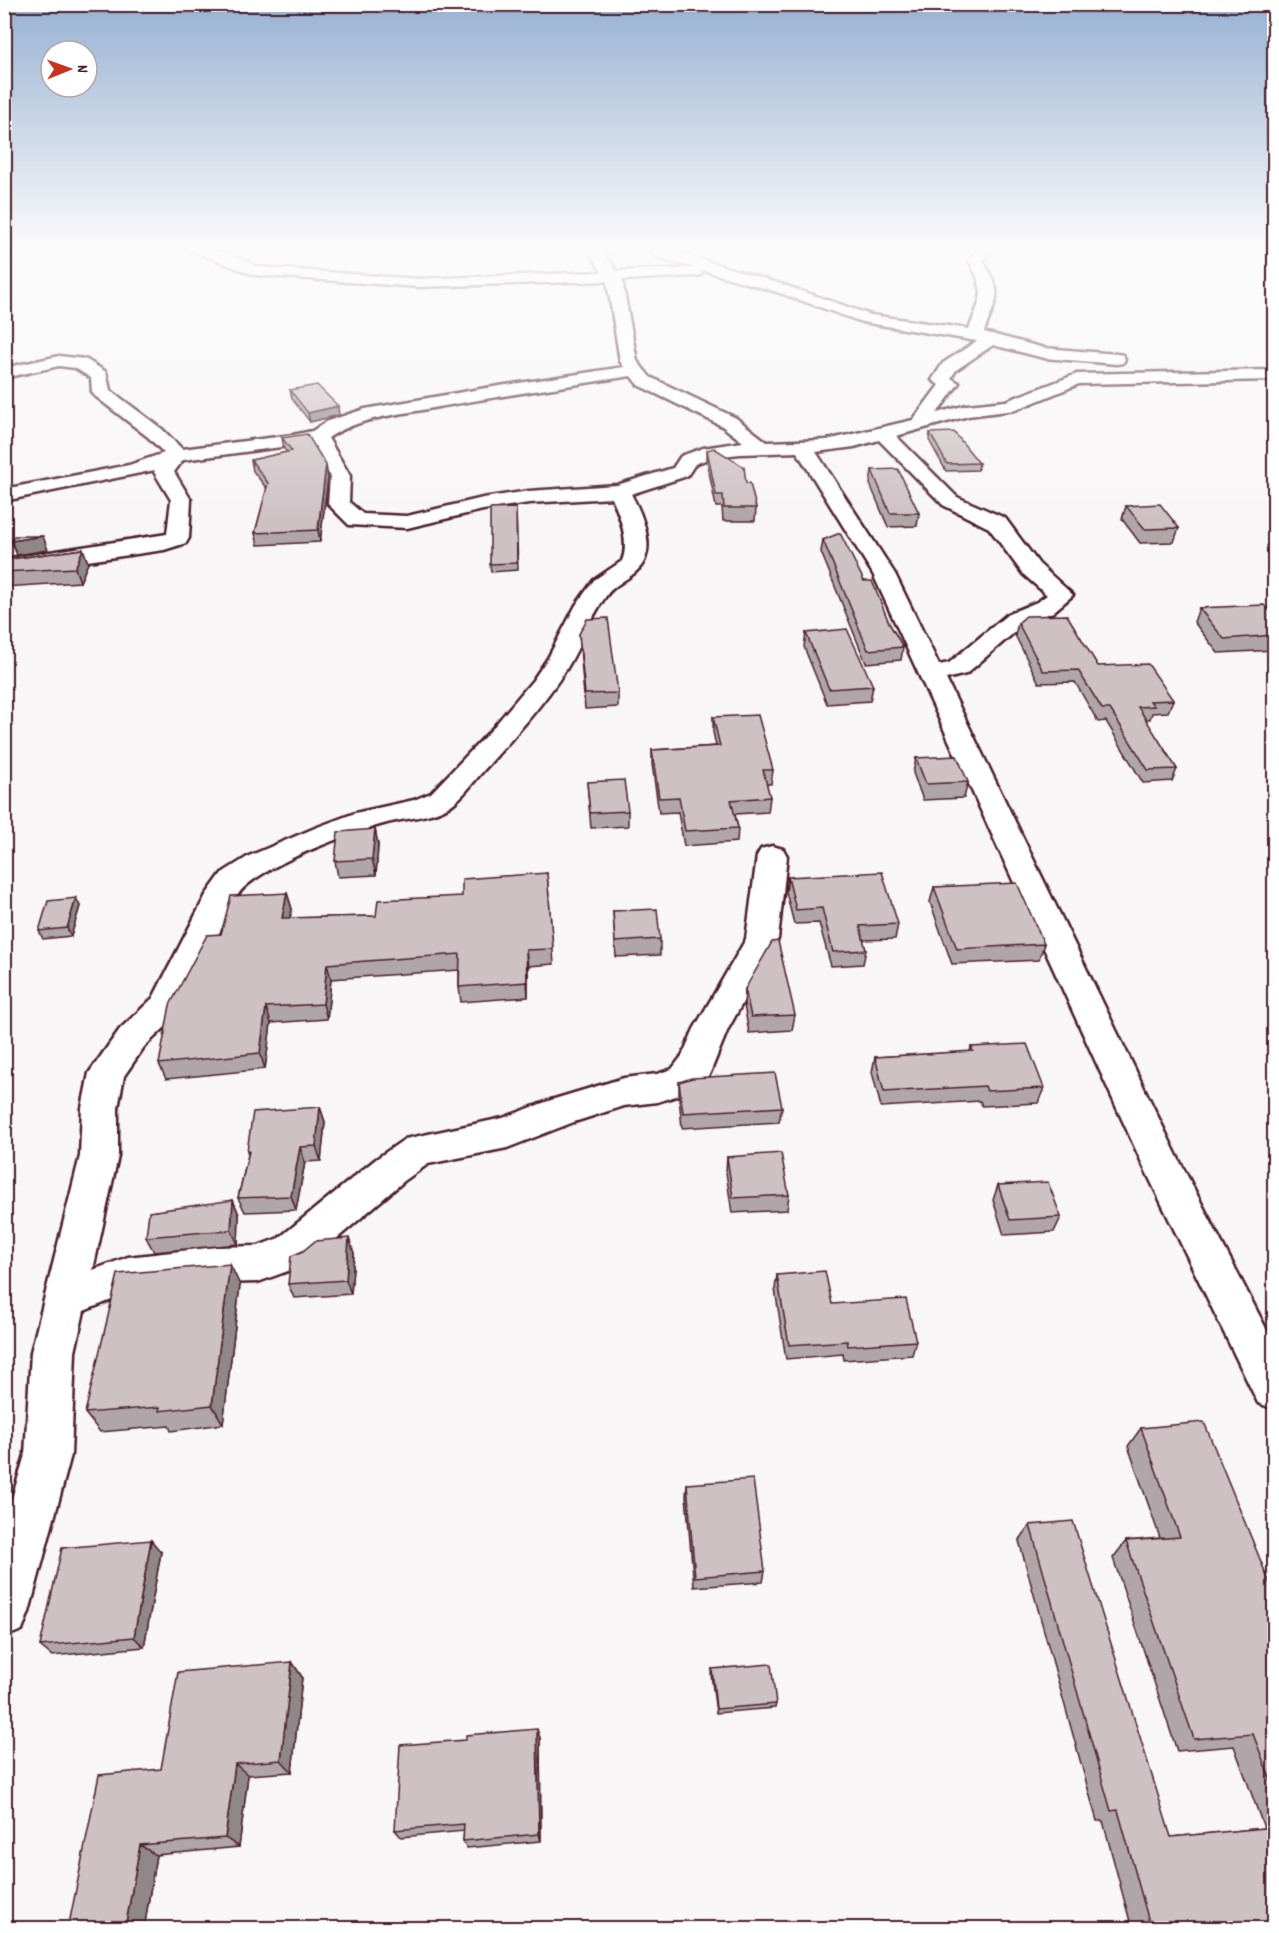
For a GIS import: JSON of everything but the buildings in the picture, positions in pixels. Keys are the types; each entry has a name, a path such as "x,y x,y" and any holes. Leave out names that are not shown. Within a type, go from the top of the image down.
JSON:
{"street":[{"path":"624,337 629,362 644,381 729,422 763,448"},
{"path":"920,423 950,383 941,380 949,367 983,337"},
{"path":"984,337 1044,353 1078,357 1137,359"},
{"path":"1237,359 1275,363"},
{"path":"4,373 59,361 80,363 100,376 101,392 155,433 177,455"},
{"path":"4,495 49,484 124,474 156,465 177,455 241,449 318,436 335,425 365,415 480,394 636,370"},
{"path":"318,436 340,476 338,504 357,520 407,522 483,504 529,497 619,490 680,472 688,460 710,453 836,444 966,411 1009,406 1077,379 1275,375"},
{"path":"883,433 950,501 998,523 1031,569 1061,595 1045,607 1016,619 957,669 931,674"},
{"path":"803,447 884,574 1161,1163 1274,1386"},
{"path":"4,566 164,543 178,538 181,500 164,472 177,455"},
{"path":"4,1612 48,1455 53,1352 99,1156 100,1108 107,1073 132,1038 166,1006 222,895 233,879 303,844 360,822 424,807 441,799 522,712 554,668 583,612 603,583 628,567 636,557 626,501 619,490"},
{"path":"66,1299 128,1275 216,1264 258,1264 293,1251 390,1170 418,1150 507,1133 574,1107 624,1092 657,1088 685,1079 697,1063 711,1029 762,939 772,856"}]}
